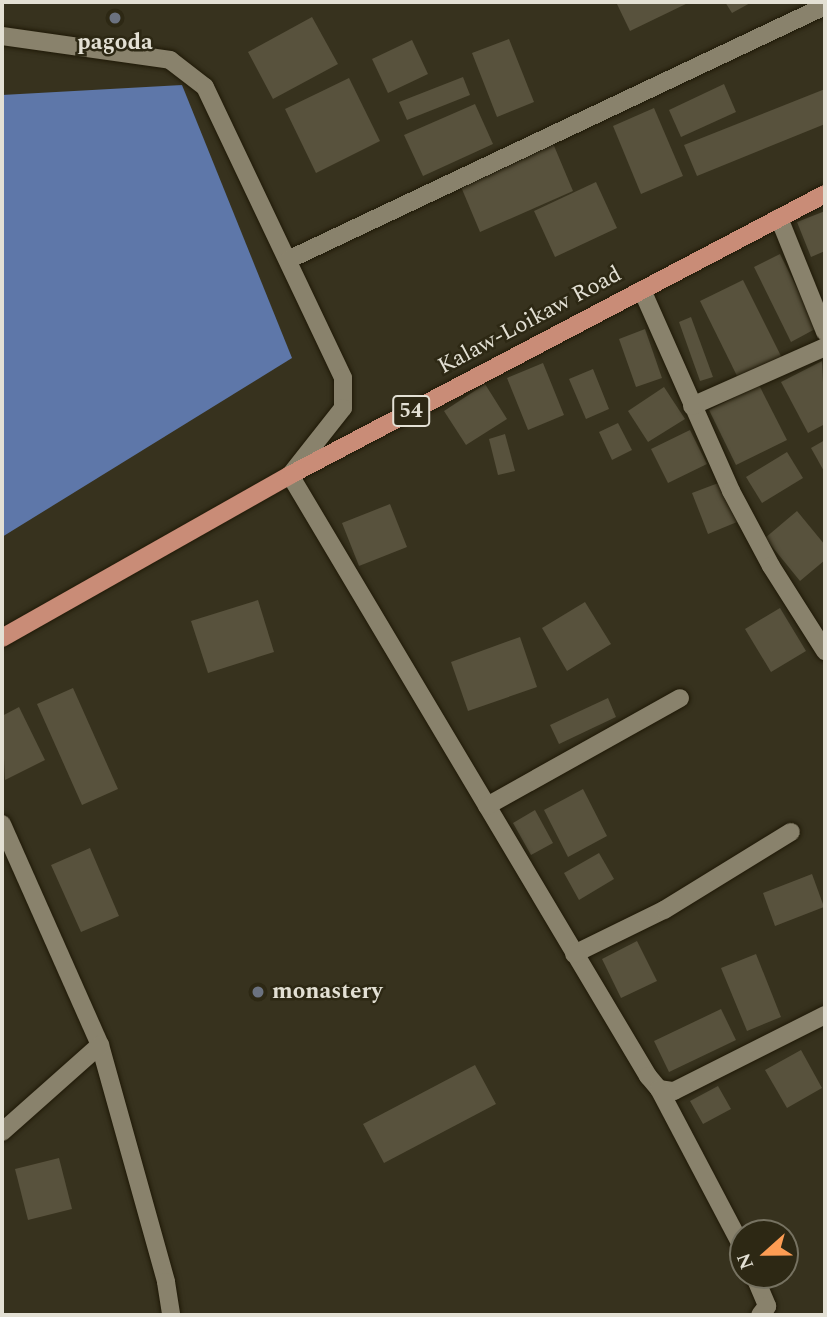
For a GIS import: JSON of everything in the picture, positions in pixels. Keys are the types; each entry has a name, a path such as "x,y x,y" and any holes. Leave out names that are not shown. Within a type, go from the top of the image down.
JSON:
{"main road":[{"name":"Kalaw-Loikaw Road","path":"2,638 290,475 825,194"}],"street":[{"path":"290,259 825,6"},
{"path":"2,36 170,60 205,87 290,259 343,379 343,408 290,475 574,954 659,1089 729,1222"},
{"path":"779,218 825,332"},
{"path":"642,290 692,406 771,566 825,651"},
{"path":"692,406 825,347"},
{"path":"487,806 680,698"},
{"path":"2,824 100,1045 166,1282 171,1315"},
{"path":"574,954 664,910 791,832"},
{"path":"659,1089 674,1091 825,1015"},
{"path":"2,1132 100,1045"},
{"path":"760,1289 767,1306 760,1315"}],"water":[{"path":"182,85 292,358 2,537 2,95"}],"building":[{"path":"616,2 690,2 630,31"},
{"path":"725,2 752,2 732,13"},
{"path":"312,17 338,64 273,99 248,52"},
{"path":"509,39 534,102 497,117 472,53"},
{"path":"412,40 428,74 388,93 372,59"},
{"path":"463,77 470,95 407,120 399,102"},
{"path":"349,78 380,141 316,173 285,109"},
{"path":"724,84 736,112 681,137 669,110"},
{"path":"825,89 825,124 697,176 684,145"},
{"path":"475,104 493,144 423,176 404,135"},
{"path":"654,108 683,176 641,194 613,126"},
{"path":"552,141 573,191 480,232 459,182"},
{"path":"596,182 617,228 555,257 534,211"},
{"path":"825,211 825,251 811,257 797,222"},
{"path":"780,254 817,328 791,342 754,267"},
{"path":"743,280 782,358 739,380 700,301"},
{"path":"691,317 713,377 700,381 679,322"},
{"path":"645,329 662,378 636,387 619,339"},
{"path":"822,361 825,424 808,433 781,382"},
{"path":"543,363 564,415 528,430 507,378"},
{"path":"593,369 609,409 586,419 569,379"},
{"path":"485,384 507,419 466,445 444,411"},
{"path":"759,385 787,440 736,465 709,410"},
{"path":"664,387 685,419 648,442 628,411"},
{"path":"618,423 632,450 612,460 599,432"},
{"path":"690,430 707,464 668,483 651,449"},
{"path":"505,434 515,471 498,475 489,439"},
{"path":"825,440 825,473 811,448"},
{"path":"787,452 803,478 762,503 746,477"},
{"path":"721,482 737,522 708,534 692,493"},
{"path":"390,504 407,547 359,566 342,523"},
{"path":"797,511 825,545 825,560 800,581 765,538"},
{"path":"258,600 274,652 208,673 191,621"},
{"path":"585,602 611,644 567,671 542,628"},
{"path":"780,608 806,651 771,672 745,629"},
{"path":"520,637 537,687 468,711 451,662"},
{"path":"73,688 118,789 82,805 37,704"},
{"path":"608,698 616,717 559,744 550,725"},
{"path":"19,707 45,760 5,780 2,716"},
{"path":"583,789 607,836 568,857 544,810"},
{"path":"535,810 553,843 531,855 513,823"},
{"path":"90,848 119,916 81,932 51,865"},
{"path":"599,853 614,879 579,900 564,873"},
{"path":"812,874 824,907 775,926 763,893"},
{"path":"637,941 657,981 621,998 602,959"},
{"path":"756,954 781,1017 747,1031 721,968"},
{"path":"721,1009 736,1040 669,1072 654,1041"},
{"path":"801,1050 822,1088 787,1108 765,1070"},
{"path":"475,1065 496,1104 384,1163 363,1124"},
{"path":"718,1086 731,1109 703,1124 690,1101"},
{"path":"59,1158 72,1209 28,1220 15,1169"}],"place":[{"name":"pagoda","path":"115,18"},
{"name":"monastery","path":"258,992"}]}
